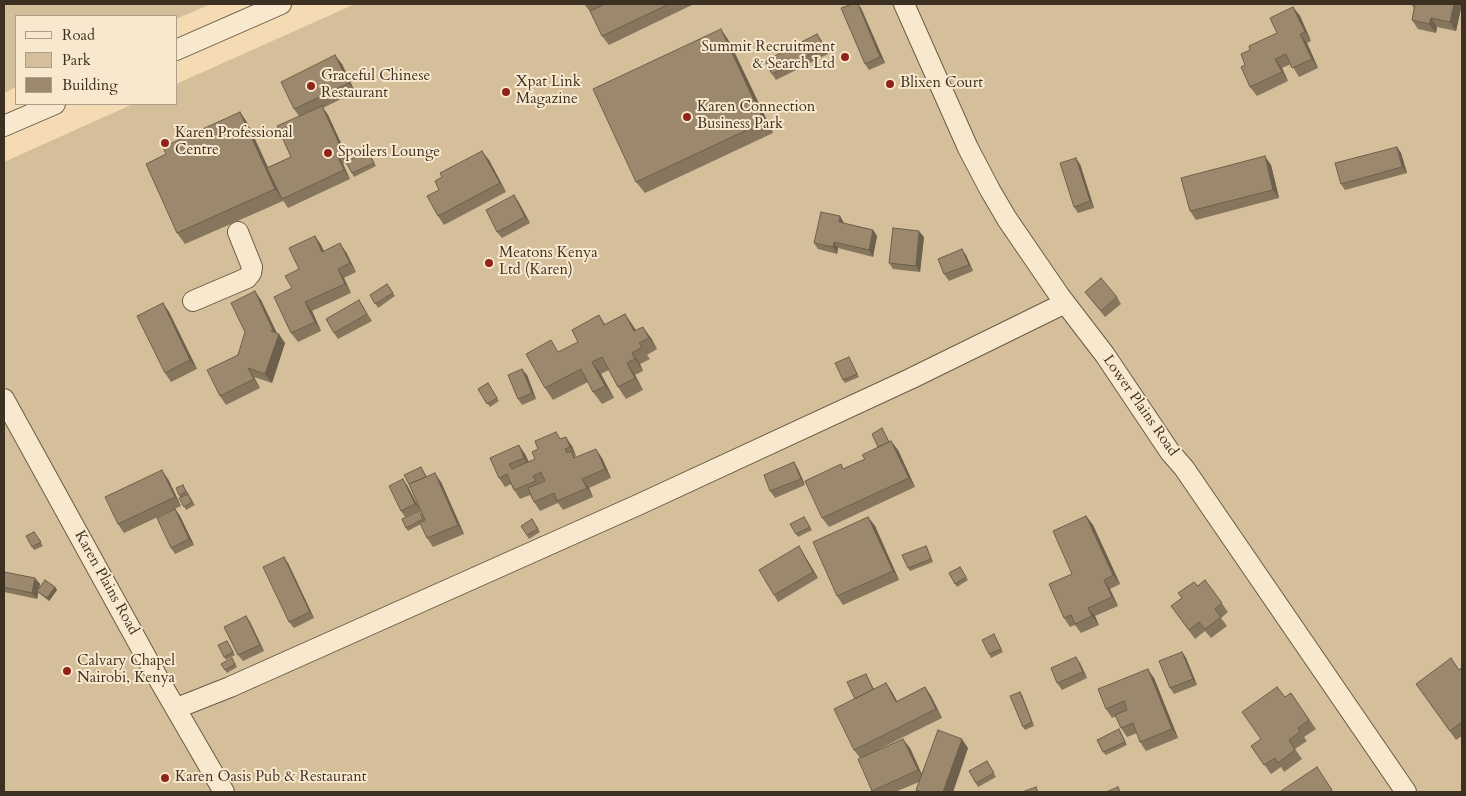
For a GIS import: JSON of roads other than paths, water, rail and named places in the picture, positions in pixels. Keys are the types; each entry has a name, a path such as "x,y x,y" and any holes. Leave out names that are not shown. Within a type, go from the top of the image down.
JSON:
{"street":[{"path":"178,49 281,4"},
{"name":"Lower Plains Road","path":"904,4 968,148 990,190 1013,227 1105,355 1170,452 1184,468 1406,792"},
{"path":"4,126 53,105"},
{"path":"193,301 247,278 252,273 252,267 238,232"},
{"path":"177,708 640,504 910,379 1066,302"},
{"name":"Karen Plains Road","path":"4,400 151,666 224,792"}],"place":[{"name":"Summit Recruitment & Search Ltd","path":"845,57"},
{"name":"Blixen Court","path":"890,84"},
{"name":"Graceful Chinese Restaurant","path":"311,86"},
{"name":"Xpat Link Magazine","path":"506,92"},
{"name":"Karen Connection Business Park","path":"687,117"},
{"name":"Karen Professional Centre","path":"165,143"},
{"name":"Spoilers Lounge","path":"328,153"},
{"name":"Meatons Kenya Ltd (Karen)","path":"489,263"},
{"name":"Calvary Chapel Nairobi, Kenya","path":"67,671"},
{"name":"Karen Oasis Pub & Restaurant","path":"165,778"}]}
